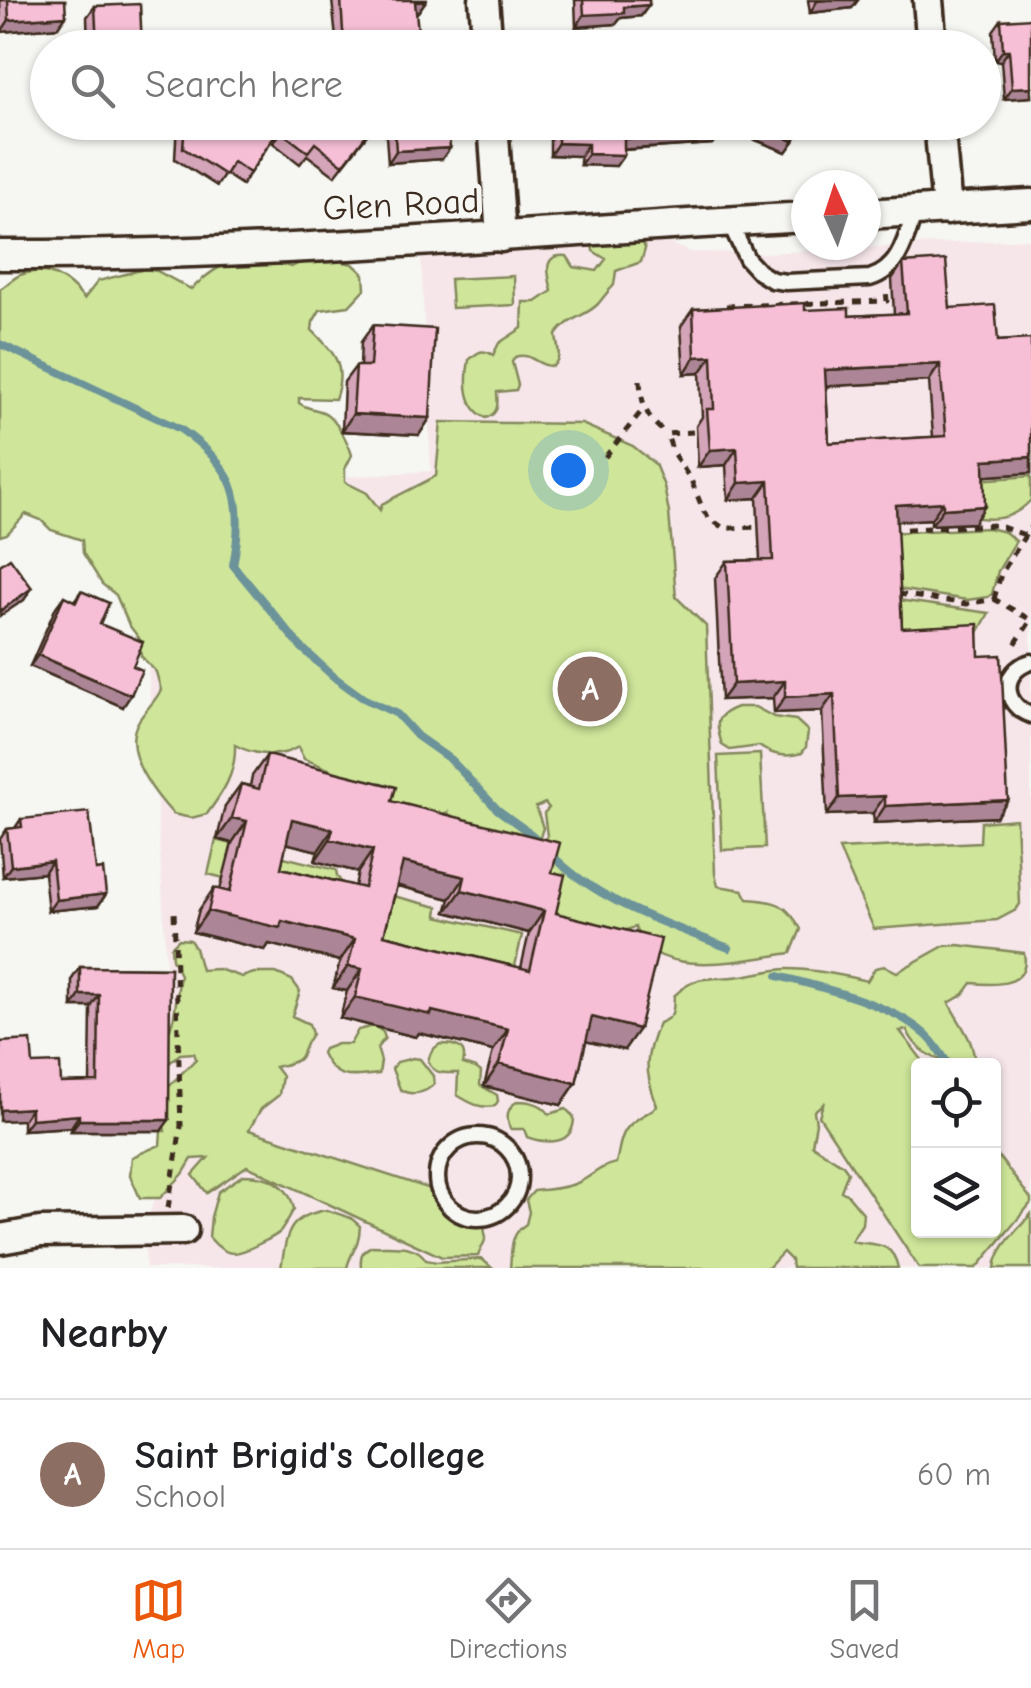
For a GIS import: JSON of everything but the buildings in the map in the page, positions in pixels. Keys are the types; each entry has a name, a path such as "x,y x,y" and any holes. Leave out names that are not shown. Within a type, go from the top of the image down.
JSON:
{"street":[{"path":"484,0 486,30"},
{"path":"928,0 930,30"},
{"path":"494,140 501,237"},
{"path":"941,140 947,210"},
{"path":"881,213 1031,204"},
{"name":"Glen Road","path":"0,255 97,255 501,237 791,218"},
{"path":"0,1239 40,1232 174,1230"}],"lane":[{"path":"729,222 748,259 772,280 870,278 896,262 916,211"},
{"path":"1031,662 1016,670 1008,688 1014,706 1031,714"},
{"path":"470,1137 496,1140 507,1148 519,1171 514,1197 494,1215 466,1217 440,1194 437,1171 441,1160 448,1149 470,1137"}],"path":[{"path":"640,380 644,408 668,434 673,454 692,480 709,518 722,527 768,526"},
{"path":"605,458 644,408"},
{"path":"668,434 693,432"},
{"path":"878,530 996,525 1026,535"},
{"path":"994,599 1001,574 1031,526"},
{"path":"892,593 967,604 994,599 1030,620 999,668 1010,678"},
{"path":"174,910 181,1126 174,1230"}],"shaded area":[{"path":"1031,239 1031,1268 146,1268 144,1231 175,1136 137,491 431,471 421,256 666,242 690,252 791,252 791,260 881,260 881,247"}],"green space":[{"path":"640,232 645,249 641,262 616,271 614,285 598,304 561,329 556,335 559,355 553,366 525,356 515,357 512,362 516,390 497,392 497,408 490,416 479,413 468,393 469,360 480,352 493,355 499,343 522,328 523,302 536,302 552,291 550,261 567,256 574,267 597,271 606,259 593,251 592,243"},
{"path":"334,260 353,264 364,274 365,289 349,306 320,310 313,322 312,330 337,361 340,377 335,399 299,398 299,403 323,412 336,424 352,455 345,469 345,482 367,493 380,510 382,504 436,476 441,422 582,424 633,446 655,464 669,513 676,597 706,626 718,886 743,890 748,899 785,909 801,929 791,953 727,962 680,961 660,956 645,944 635,927 608,936 558,918 551,871 542,845 547,836 544,813 549,808 545,803 536,807 543,828 538,842 453,822 448,812 438,816 393,811 391,789 383,783 352,778 304,759 298,747 267,754 235,745 231,774 223,790 207,814 191,818 173,814 149,784 137,759 134,734 140,718 161,690 156,672 141,656 139,638 116,595 102,584 83,553 82,540 51,530 41,520 26,514 0,536 0,289 20,275 39,271 64,280 84,299 98,281 145,269 191,289 216,269 232,263 291,267"},
{"path":"514,276 515,305 452,308 450,279"},
{"path":"1031,476 1031,500 1014,514 979,518 976,480"},
{"path":"988,528 1005,532 1016,541 988,597 967,600 891,588 887,533"},
{"path":"891,599 989,613 975,638 893,642"},
{"path":"737,707 755,707 774,717 796,720 808,731 806,747 802,753 791,755 759,746 730,750 722,745 718,721"},
{"path":"760,754 765,848 722,850 718,756"},
{"path":"1016,819 1020,904 1016,910 997,920 874,929 839,849 980,842 981,822"},
{"path":"216,840 336,870 363,913 208,874"},
{"path":"389,895 438,907 437,916 522,935 511,984 375,953"},
{"path":"179,939 190,940 201,970 218,969 242,977 276,973 292,980 300,991 292,1016 309,1024 312,1034 298,1059 275,1067 282,1076 279,1095 261,1109 249,1130 434,1190 453,1214 483,1222 486,1238 478,1256 442,1257 247,1166 207,1193 193,1175 208,1158 192,1159 160,1198 140,1198 130,1175 132,1157 160,1145 161,1131 165,1131 164,1091 196,1059 194,1053 180,1054 166,1066 160,1036 170,1029 174,1016 180,975 171,947"},
{"path":"944,946 1024,953 1025,964 1016,978 999,984 972,983 964,994 949,1003 970,1040 974,1058 934,1058 918,1047 907,1030 900,1031 921,1058 911,1058 911,1238 1001,1238 1001,1160 1031,1199 1031,1203 977,1268 919,1268 819,1116 823,1104 814,1111 812,1145 848,1172 841,1191 863,1213 862,1224 851,1241 886,1248 898,1268 792,1268 791,1260 783,1252 768,1268 510,1268 514,1238 526,1224 526,1200 534,1191 572,1185 616,1163 628,1127 657,1106 648,1073 648,1055 659,1023 671,1016 674,996 682,989 702,979 788,969 867,981 875,968 885,966 897,972"},
{"path":"374,1026 385,1038 377,1048 379,1074 345,1076 333,1069 322,1053 324,1049 350,1044 358,1030"},
{"path":"440,1044 462,1050 463,1064 481,1072 480,1085 497,1095 495,1106 480,1106 457,1095 458,1073 440,1072 431,1066 431,1054"},
{"path":"420,1059 433,1076 434,1084 422,1092 400,1089 392,1069 397,1062"},
{"path":"518,1101 535,1103 549,1114 566,1109 574,1117 573,1126 558,1140 527,1137 524,1129 510,1129 508,1121 511,1107"},
{"path":"243,1175 276,1182 287,1193 294,1209 276,1235 232,1253 209,1237 211,1217 218,1192"},
{"path":"327,1210 351,1218 360,1226 347,1268 281,1268 291,1228 304,1217"},
{"path":"1031,1214 1031,1268 995,1268 1004,1246"},
{"path":"372,1246 410,1248 436,1262 482,1259 492,1268 361,1268 362,1254"}],"waterway":[{"path":"0,344 180,429 199,443 224,471 232,487 238,522 233,565 300,646 363,698 397,714 417,736 451,760 498,810 540,842"},
{"path":"550,853 611,898 729,948"},
{"path":"778,976 855,998 894,1014 929,1037 944,1058"}],"place":[{"name":"Saint Brigid's College","path":"590,689"}]}
